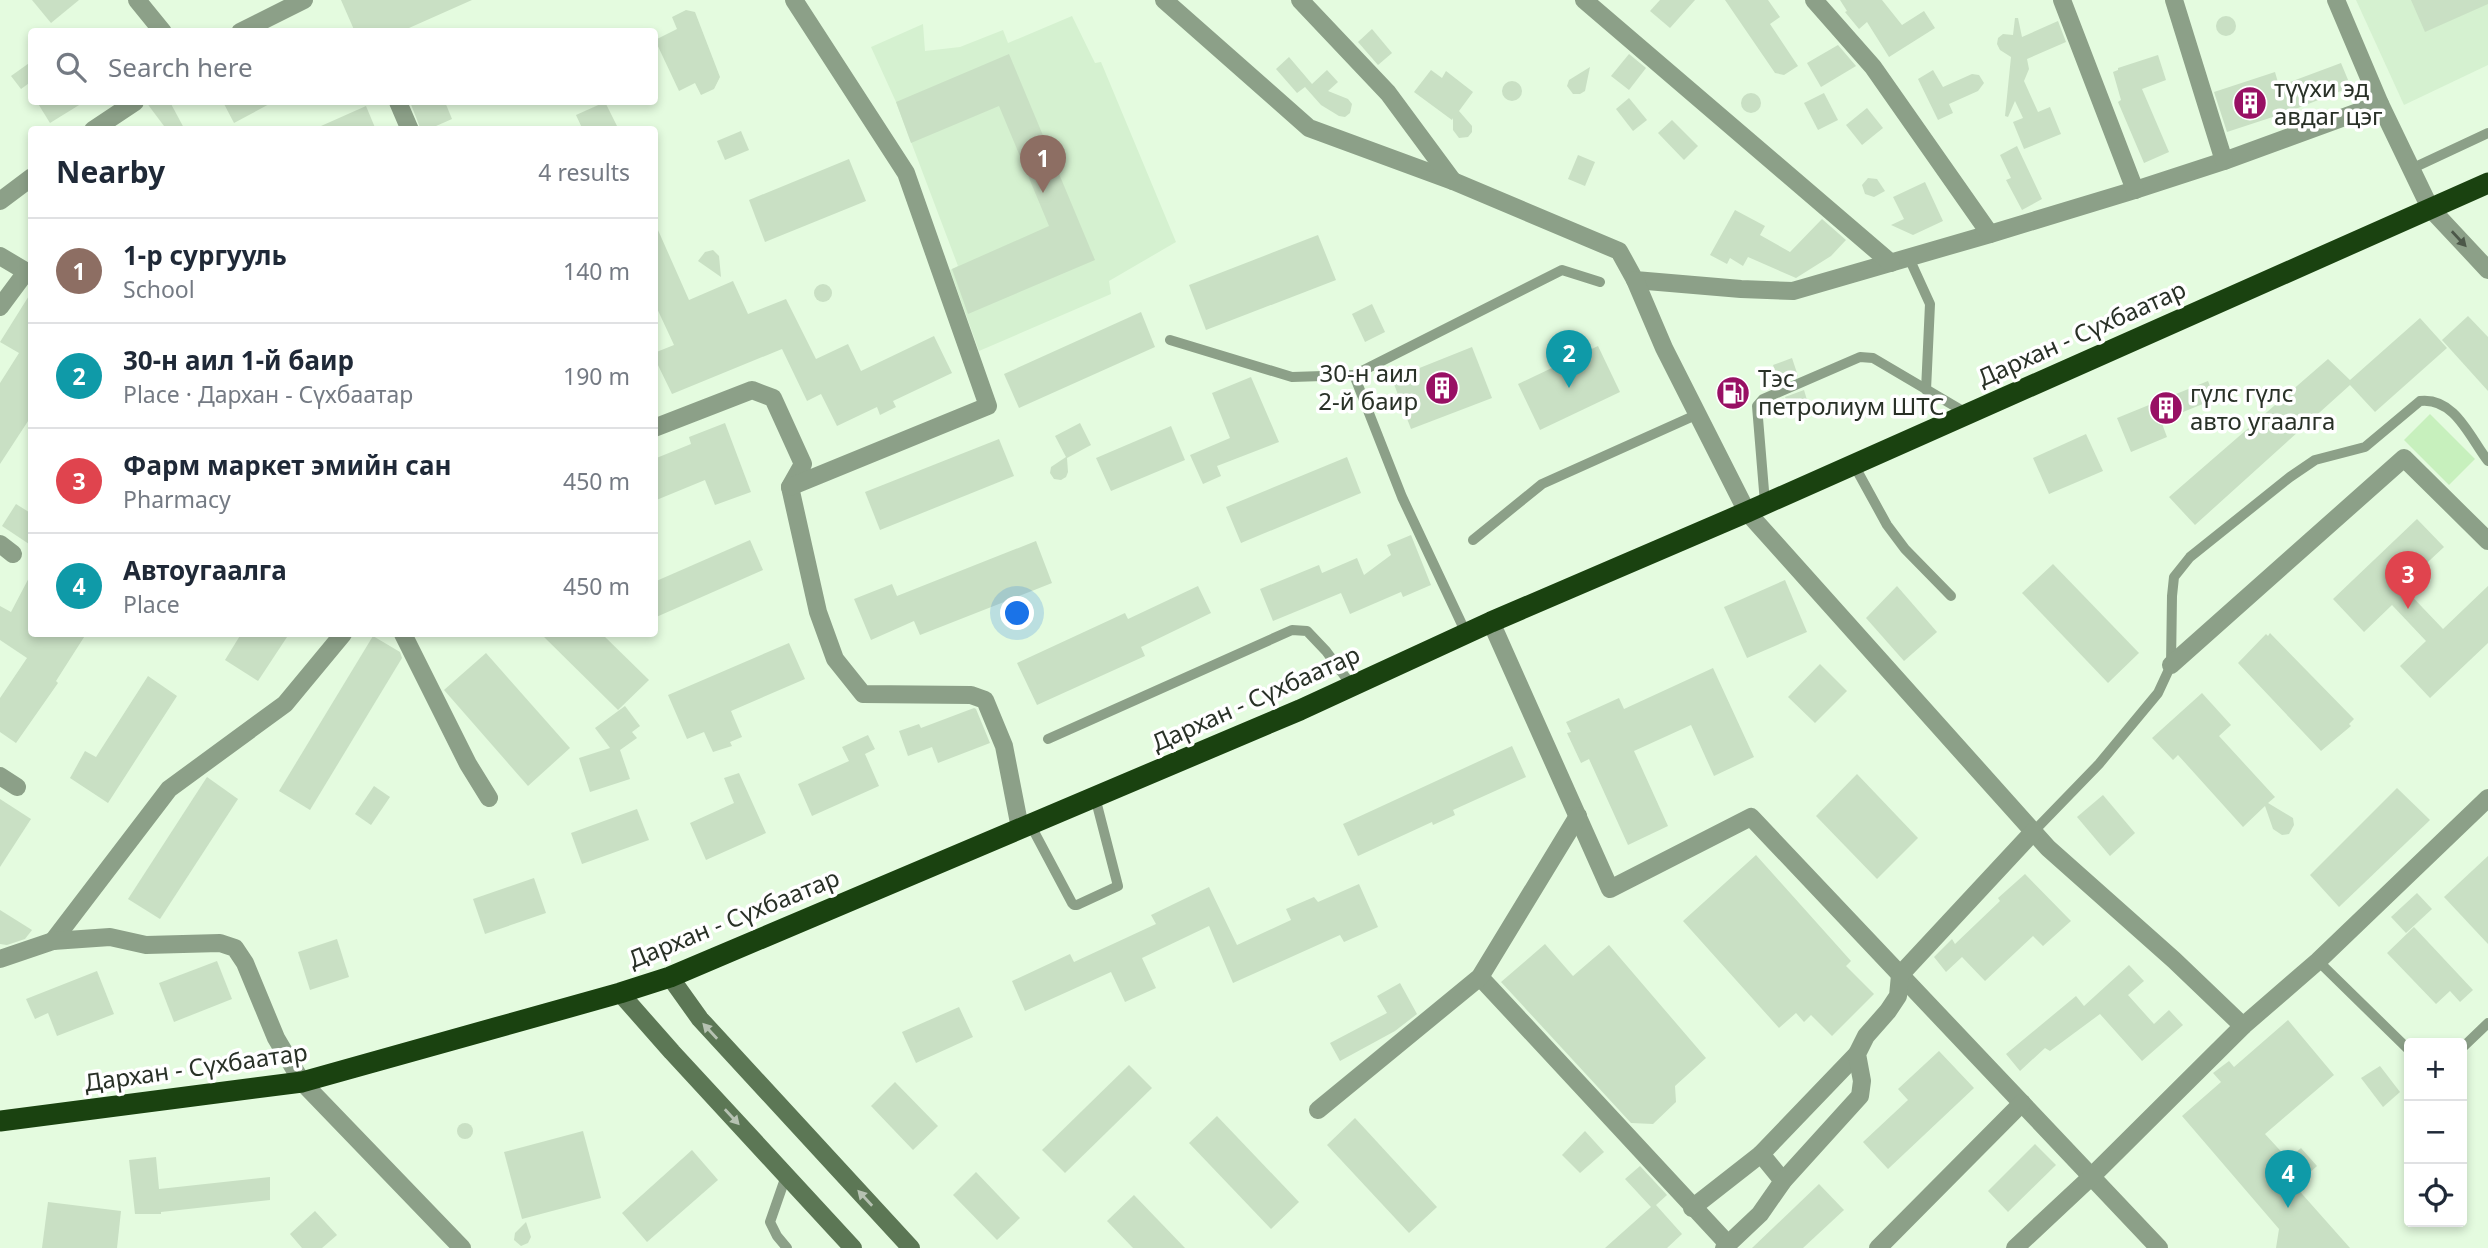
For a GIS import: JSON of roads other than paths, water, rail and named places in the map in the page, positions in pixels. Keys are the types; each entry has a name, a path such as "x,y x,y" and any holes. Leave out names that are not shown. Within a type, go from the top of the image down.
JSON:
{"highway":[{"name":"Дархан - Сүхбаатар","path":"0,1121 302,1082 670,977 1352,686 1466,633 1854,465 2488,183"}],"main road":[{"path":"670,977 704,1024 911,1248"},
{"path":"621,993 853,1248"}],"street":[{"path":"137,0 160,28"},
{"path":"248,28 304,0"},
{"path":"790,487 988,406 906,173 794,0"},
{"path":"1164,0 1309,128 1453,181 1619,251 1636,280 1664,348 1698,414 1756,508 2048,848 2174,960 2243,1026"},
{"path":"1300,0 1388,93 1453,181"},
{"path":"1584,0 1900,260"},
{"path":"1814,0 1873,67 1990,234"},
{"path":"2062,0 2135,190"},
{"path":"2174,0 2224,161"},
{"path":"2336,0 2379,104 2430,208 2488,270"},
{"path":"1636,280 1793,291 2135,190 2224,161 2379,104"},
{"path":"99,126 130,105"},
{"path":"399,105 408,126"},
{"path":"0,201 28,180"},
{"path":"0,256 28,272"},
{"path":"0,307 28,274"},
{"path":"658,426 752,390 773,398 803,464 790,487 818,612 835,659 863,694 971,695 985,700 1004,746 1025,826"},
{"path":"2171,665 2404,458 2488,541"},
{"path":"1491,622 1610,888 1751,817 2159,1248"},
{"path":"53,942 169,789 285,704 341,637"},
{"path":"404,637 463,754 489,798"},
{"path":"0,776 17,786"},
{"path":"2015,1248 2091,1177 2243,1026 2318,961 2488,798"},
{"path":"1318,1110 1480,977 1578,817"},
{"path":"1692,1208 1760,1154 1857,1054 1866,1036 1898,996 1900,975 2034,831"},
{"path":"0,960 53,942 110,937 146,945 220,943 235,948 245,963 276,1038 302,1082 462,1248"},
{"path":"1480,977 1726,1246 1760,1214 1783,1181 1860,1096 1862,1081 1857,1054"},
{"path":"1878,1248 2022,1103"},
{"path":"1760,1154 1783,1181"}],"lane":[{"path":"2411,169 2488,133"},
{"path":"1900,260 1930,304 1926,390"},
{"path":"1170,340 1292,377 1354,375 1562,270 1600,282"},
{"path":"1756,508 1757,407 1763,399 1860,357 1873,358 1968,414"},
{"path":"1354,375 1402,498 1466,633"},
{"path":"2034,831 2125,736 2158,693 2171,665 2174,577 2190,557 2315,460 2365,447 2420,401 2431,399 2440,402 2453,413 2488,461"},
{"path":"1473,540 1542,484 1698,414"},
{"path":"1854,465 1887,525 1905,549 1951,596"},
{"path":"1048,739 1292,630 1307,631 1352,686"},
{"path":"1025,826 1072,902 1077,905 1118,886 1094,797"},
{"path":"2318,961 2404,1045"},
{"path":"2467,1043 2488,1023"},
{"path":"786,1176 770,1222 776,1236 787,1248"}],"place":[{"name":"түүхи эд авдаг цэг","path":"2250,103"},
{"name":"1-р сургууль","path":"1043,193"},
{"name":"30-н аил 2-й баир","path":"1442,388"},
{"name":"30-н аил 1-й баир","path":"1569,388"},
{"name":"Тэс петролиум ШТС","path":"1733,393"},
{"name":"гүлс гүлс авто угаалга","path":"2166,408"},
{"name":"Фарм маркет эмийн сан","path":"2408,609"},
{"name":"Автоугаалга","path":"2288,1208"}]}
